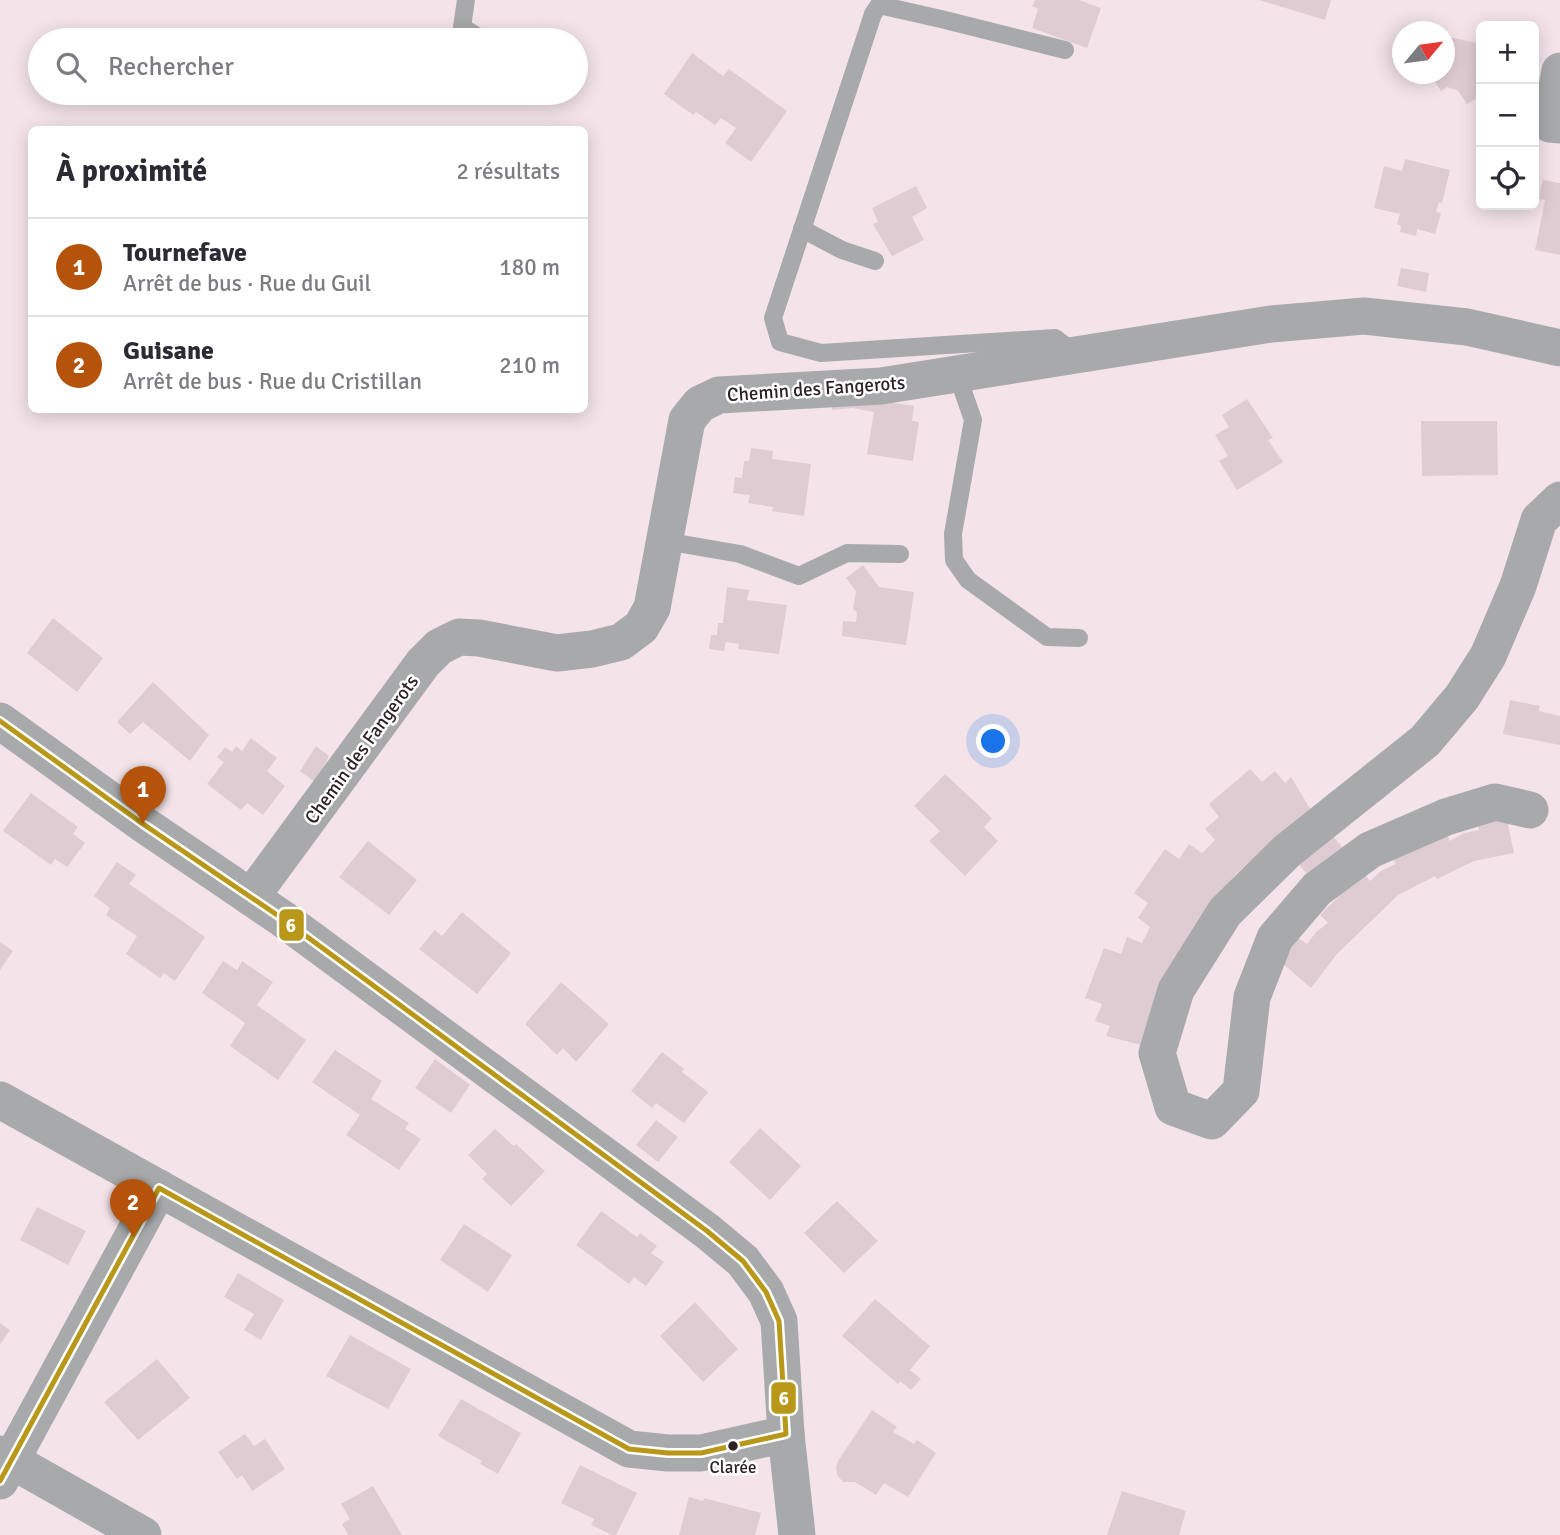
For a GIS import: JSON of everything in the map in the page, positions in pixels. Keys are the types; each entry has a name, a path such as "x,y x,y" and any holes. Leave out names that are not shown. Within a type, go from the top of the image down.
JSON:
{"street":[{"path":"1560,71 1550,124 1560,125"},
{"name":"Chemin des Fangerots","path":"251,897 423,663 439,647 459,637 480,638 557,653 621,642 641,628 652,608 687,420 700,404 719,395 881,386 1271,324 1364,316 1466,327 1560,348"},
{"path":"1530,810 1495,802 1446,817 1370,850 1317,890 1275,938 1252,997 1241,1091 1212,1121 1173,1107 1157,1053 1176,990 1225,912 1287,851 1425,741 1462,697 1488,656 1518,586 1539,520 1560,500"},
{"path":"0,721 143,824 251,897 707,1231 743,1261 766,1292 779,1321 786,1434 797,1535"},
{"path":"0,1100 629,1449 701,1453 786,1434"},
{"path":"143,1535 4,1465 159,1188"}],"lane":[{"path":"464,28 466,0"},
{"path":"1065,50 878,5 773,318 780,342 821,353 1055,338 1077,355"},
{"path":"802,229 842,250 875,261"},
{"path":"957,374 973,420 953,534 954,560 968,580 1047,637 1079,638"},
{"path":"666,541 740,554 799,576 847,553 900,554"}],"building":[{"path":"1035,0 1079,0 1101,8 1087,48 1032,28 1038,9 1032,6"},
{"path":"1259,0 1331,0 1325,20"},
{"path":"1455,38 1476,43 1476,99 1467,104 1458,91 1447,87 1441,91 1436,84 1455,84"},
{"path":"692,53 723,76 729,69 787,111 751,162 725,143 736,128 721,118 715,125 696,112 693,115 664,94"},
{"path":"1405,159 1450,170 1442,203 1439,202 1436,212 1441,213 1435,234 1417,229 1416,236 1400,232 1401,226 1397,224 1400,214 1374,208 1384,166 1402,171"},
{"path":"1543,180 1560,183 1560,255 1535,250 1545,200 1539,199"},
{"path":"916,186 927,208 912,217 924,240 892,256 873,224 878,222 872,208"},
{"path":"1401,268 1429,273 1426,292 1397,286"},
{"path":"832,394 914,406 912,421 919,422 913,461 867,454 874,412 852,408 832,410"},
{"path":"1247,399 1273,438 1268,440 1283,462 1237,490 1219,461 1228,456 1215,435 1229,427 1222,415"},
{"path":"1421,421 1497,421 1498,475 1422,476"},
{"path":"751,448 773,451 772,459 811,464 804,516 772,511 773,507 748,503 750,495 733,493 735,477 742,478 744,461 749,461"},
{"path":"863,565 879,587 914,592 906,645 842,636 843,621 856,622 857,612 853,609 856,591 846,578"},
{"path":"727,587 749,590 747,600 787,605 779,654 738,649 739,644 726,642 724,651 709,649 711,635 717,635 718,623 723,623"},
{"path":"53,618 103,658 77,692 27,653"},
{"path":"153,682 209,735 190,761 143,722 130,734 117,722"},
{"path":"1510,700 1540,706 1539,711 1560,716 1560,745 1503,734"},
{"path":"251,738 277,758 267,771 285,786 263,815 247,803 241,810 207,784 224,762 217,757 225,747 232,752 236,746 242,751"},
{"path":"316,746 329,756 316,783 300,771"},
{"path":"1250,769 1262,782 1275,771 1285,783 1291,777 1311,810 1236,874 1178,953 1141,1045 1106,1036 1110,1026 1095,1021 1102,1004 1085,998 1104,948 1121,954 1127,937 1142,943 1150,927 1138,918 1148,903 1134,893 1165,849 1179,859 1189,844 1202,853 1215,840 1205,829 1219,817 1209,804"},
{"path":"945,774 992,818 984,827 998,841 965,876 929,841 940,831 914,806"},
{"path":"31,793 78,827 73,834 85,843 67,867 55,859 51,865 3,831"},
{"path":"1505,811 1514,853 1474,861 1437,879 1435,876 1398,895 1337,954 1311,988 1281,962 1298,938 1307,944 1316,932 1328,923 1320,915 1363,873 1370,881 1381,871 1396,864 1390,854 1444,828 1450,841 1464,833 1479,830 1477,816"},
{"path":"1330,833 1346,851 1312,880 1297,862"},
{"path":"368,841 417,880 389,915 339,877"},
{"path":"117,862 136,875 129,884 205,937 175,981 164,973 160,978 126,954 137,936 106,915 110,908 94,896"},
{"path":"462,912 511,953 477,994 419,949 435,930 442,936"},
{"path":"0,942 13,951 0,970"},
{"path":"223,961 237,970 242,961 273,982 257,1005 306,1040 278,1080 230,1046 245,1023 202,993"},
{"path":"561,982 609,1024 576,1062 563,1048 557,1055 525,1024"},
{"path":"335,1050 382,1081 371,1099 409,1123 405,1129 421,1139 399,1170 346,1135 360,1115 312,1082"},
{"path":"662,1052 708,1092 684,1123 656,1103 652,1108 631,1091"},
{"path":"435,1059 470,1085 451,1113 415,1088"},
{"path":"656,1120 678,1137 658,1162 636,1145"},
{"path":"760,1128 801,1166 770,1200 729,1162"},
{"path":"495,1129 545,1171 511,1206 482,1179 487,1174 468,1155"},
{"path":"837,1201 878,1241 844,1273 804,1233"},
{"path":"37,1207 86,1231 68,1265 20,1240"},
{"path":"601,1211 637,1237 640,1233 657,1246 651,1253 664,1262 646,1286 634,1277 629,1284 576,1245"},
{"path":"464,1224 512,1255 488,1292 440,1260"},
{"path":"238,1273 284,1300 261,1340 244,1330 254,1314 224,1297"},
{"path":"875,1299 930,1346 910,1370 921,1379 911,1390 900,1381 898,1384 842,1336"},
{"path":"695,1302 738,1349 703,1382 660,1336"},
{"path":"0,1323 10,1330 0,1345"},
{"path":"350,1335 411,1369 388,1409 326,1376"},
{"path":"157,1359 190,1398 138,1440 104,1402"},
{"path":"461,1399 521,1433 498,1474 480,1464 482,1461 438,1436"},
{"path":"872,1410 897,1427 893,1432 914,1444 917,1440 936,1453 908,1497 884,1483 876,1495 855,1482 843,1482 837,1475 838,1461"},
{"path":"245,1434 254,1446 265,1439 285,1469 252,1491 242,1475 237,1479 218,1452"},
{"path":"580,1465 637,1493 616,1535 591,1525 594,1519 561,1503"},
{"path":"373,1486 402,1535 348,1535 342,1524 350,1519 341,1504"},
{"path":"1122,1491 1186,1511 1179,1535 1107,1535"},
{"path":"689,1497 703,1501 704,1498 761,1513 755,1535 679,1535"}],"transit line":[{"name":"6","path":"0,721 143,824 283,919 707,1231 743,1261 766,1292 779,1321 786,1434 701,1453 629,1449 159,1188 0,1481"}],"place":[{"name":"Tournefave","path":"143,824"},
{"name":"Guisane","path":"133,1237"},
{"name":"Clarée","path":"733,1446"}]}
